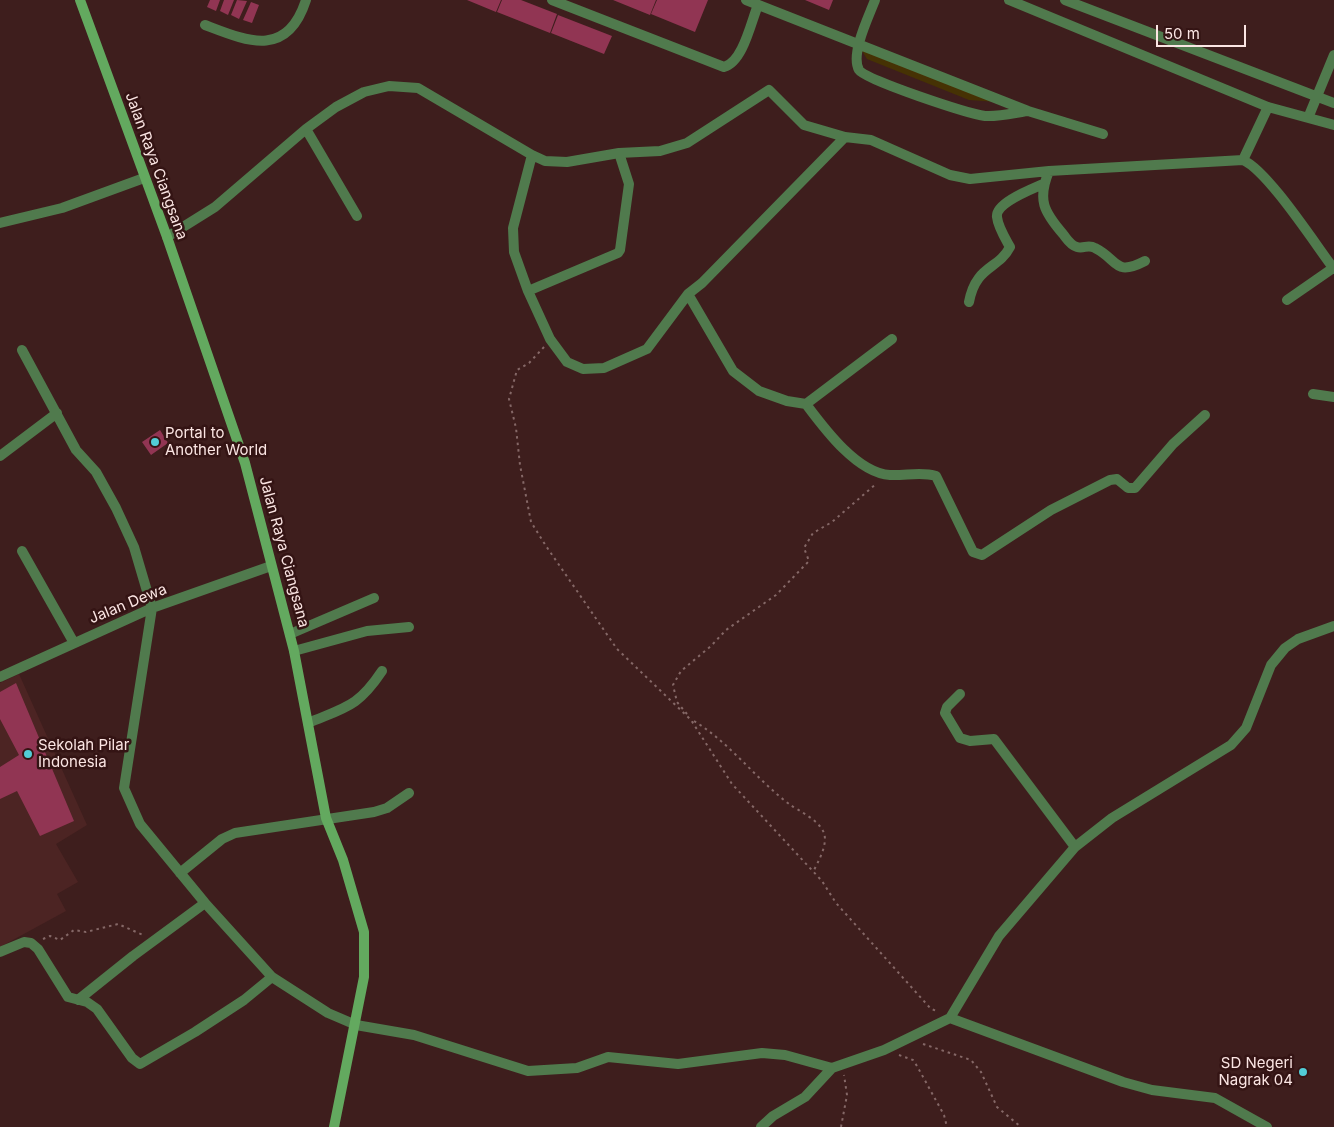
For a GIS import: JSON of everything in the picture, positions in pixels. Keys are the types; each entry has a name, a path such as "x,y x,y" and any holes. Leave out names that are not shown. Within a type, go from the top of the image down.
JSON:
{"main road":[{"name":"Jalan Raya Ciangsana","path":"80,0 245,463 294,651 326,818 343,860 364,932 364,977 356,1025 334,1127"}],"street":[{"path":"205,25 241,38 256,42 265,41 291,29 303,10 306,0"},
{"path":"552,0 724,67 730,65 739,55 758,4"},
{"path":"746,0 1028,111 1103,134"},
{"path":"875,0 858,45 857,65 865,76 937,102 986,116 1028,111"},
{"path":"1009,0 1268,107 1308,118 1333,121"},
{"path":"1065,0 1334,104"},
{"path":"1308,118 1334,55"},
{"path":"166,237 215,208 306,129 336,106 364,92 388,86 418,88 532,155 545,161 567,162 620,153 660,151 687,143 770,90 804,125 845,137 871,140 950,175 970,179 1049,171 1244,160 1254,164 1334,268 1287,300"},
{"path":"1244,160 1268,107"},
{"path":"306,129 357,216"},
{"path":"532,155 513,228 514,252 528,291 550,339 568,362 583,369 604,368 647,349 688,294 702,283 845,137"},
{"path":"528,291 558,280 618,253 620,250 629,184 620,153"},
{"path":"1049,171 1043,184 1044,210 1070,244 1078,248 1090,245 1116,267 1125,269 1145,261"},
{"path":"0,223 62,208 144,178"},
{"path":"969,302 973,286 979,275 1009,249 997,216 998,210 1008,201 1043,184"},
{"path":"688,294 733,372 759,391 787,401 806,404 829,434 850,455 873,470 887,475 929,474 936,476 973,552 982,555 1051,510 1110,480 1117,479 1128,488 1135,488 1173,444 1205,414"},
{"path":"806,404 892,339"},
{"path":"22,350 76,450 96,472 116,508 134,547 152,608 124,788 140,824 205,903 272,977 328,1013 356,1025 414,1035 528,1071 577,1068 608,1057 678,1064 762,1053 784,1055 832,1068"},
{"path":"1313,394 1334,397"},
{"path":"0,456 56,413"},
{"path":"22,551 74,643"},
{"name":"Jalan Dewa","path":"0,678 152,608 271,566"},
{"path":"290,634 374,598"},
{"path":"761,1127 773,1116 805,1097 832,1068 884,1050 950,1018 999,936 1075,847 1112,818 1231,745 1246,728 1270,666 1285,648 1298,639 1334,626"},
{"path":"294,651 368,631 409,627"},
{"path":"308,723 354,704 369,690 382,671"},
{"path":"960,694 947,708 945,713 957,735 966,740 994,738 1075,847"},
{"path":"180,873 222,839 234,834 326,818 374,812 387,808 409,793"},
{"path":"78,1000 154,940 205,903"},
{"path":"0,952 17,944 31,943 38,949 68,997 97,1009 132,1058 143,1064 244,1000 272,977"},
{"path":"950,1018 1123,1082 1152,1090 1215,1098 1267,1127"}],"path":[{"path":"550,339 529,363 517,370 509,399 531,522 617,649 691,720 712,732 775,793 820,826 825,834 825,843 813,872"},
{"path":"887,475 832,522 813,533 804,548 809,561 776,595 726,630 712,646 681,671 673,685 678,702 732,784 813,872 836,903 888,964 931,1009 950,1018"},
{"path":"31,943 50,936 60,940 74,930 86,932 118,924 154,940"},
{"path":"923,1044 971,1060 981,1072 997,1107 1021,1127"},
{"path":"884,1050 913,1060 944,1115 948,1127"},
{"path":"841,1127 846,1095 844,1075 851,1061"}],"shaded area":[{"path":"862,45 997,102 969,100 867,59 862,51"},
{"name":"Sekolah Pilar Indonesia","path":"19,674 87,825 56,844 78,882 57,894 66,911 0,947 0,683"}],"building":[{"path":"210,0 220,0 216,11 207,7"},
{"path":"224,0 234,0 228,15 220,11"},
{"path":"237,0 247,1 239,19 231,15"},
{"path":"467,0 501,0 496,12"},
{"path":"502,0 521,0 557,14 550,33 497,12"},
{"path":"613,0 656,0 650,15"},
{"path":"657,0 708,0 695,32 651,14"},
{"path":"805,0 833,0 829,10"},
{"path":"251,2 259,5 252,23 243,20"},
{"path":"558,15 612,36 604,54 551,33"},
{"name":"Portal to Another World","path":"160,430 168,443 151,455 142,442"},
{"path":"16,683 74,821 40,836 17,791 0,799 0,767 19,755 0,719 0,692"}],"place":[{"name":"Portal to Another World","path":"155,442"},
{"name":"Sekolah Pilar Indonesia","path":"28,754"},
{"name":"SD Negeri Nagrak 04","path":"1303,1072"}]}
